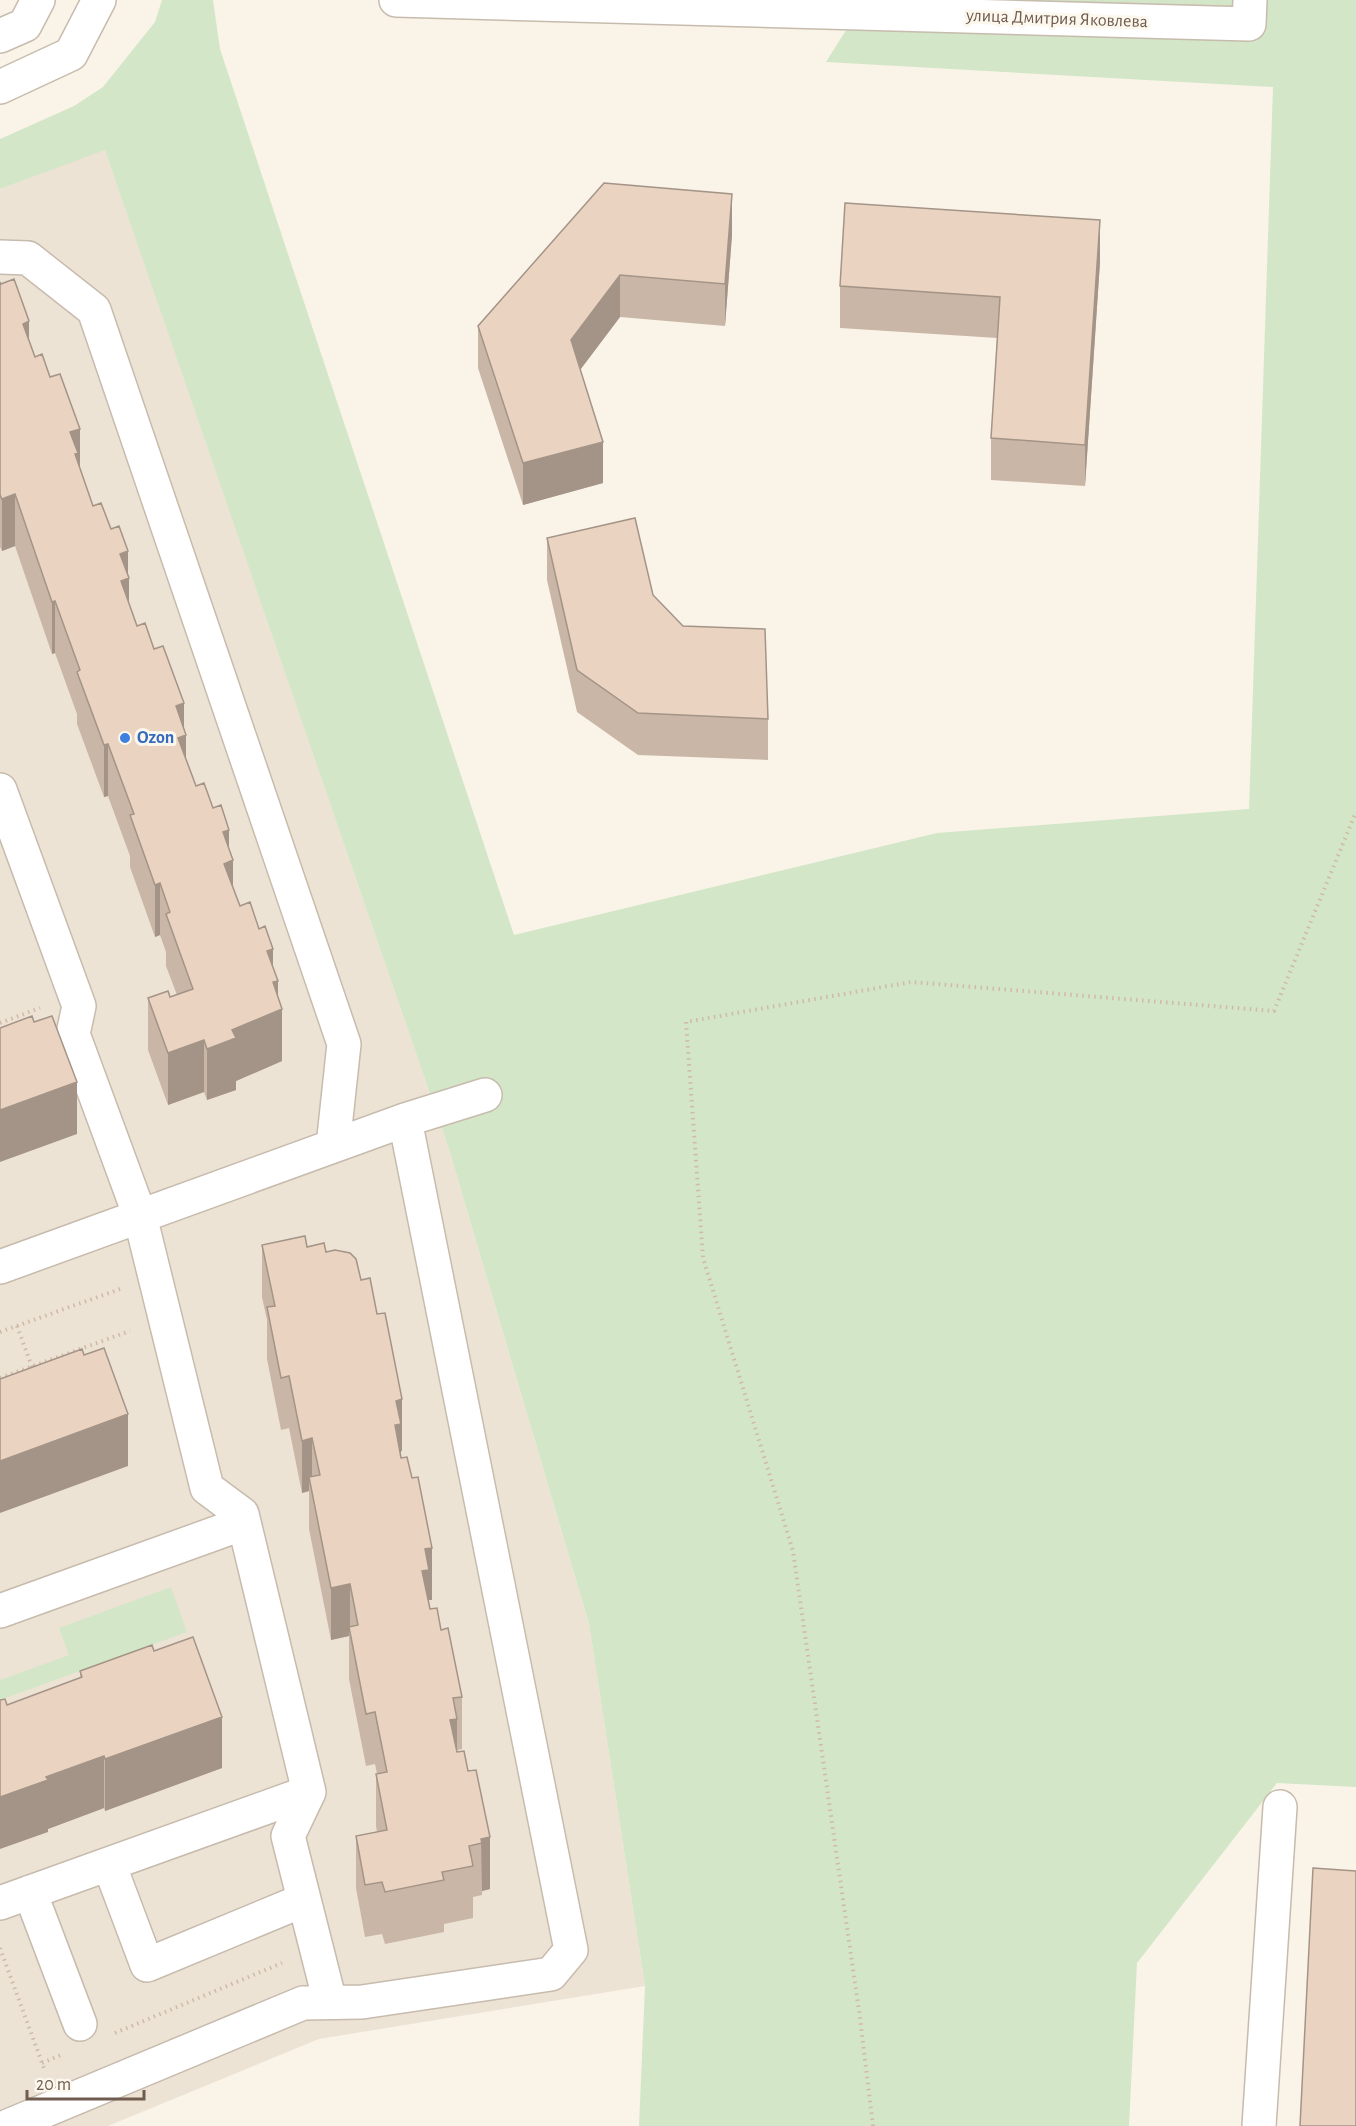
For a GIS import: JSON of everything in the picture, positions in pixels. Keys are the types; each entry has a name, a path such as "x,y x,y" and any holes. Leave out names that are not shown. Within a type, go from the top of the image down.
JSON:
{"street":[{"path":"0,36 25,25 38,0"},
{"path":"0,87 70,54 99,0"},
{"name":"улица Дмитрия Яковлева","path":"396,0 1249,12"},
{"path":"0,257 28,258 94,310 344,1044 333,1146"},
{"path":"0,790 12,859 79,1006 73,1035 140,1216 207,1488 242,1514 309,1792 288,1836 330,2002"},
{"path":"0,1267 405,1119 485,1095"},
{"path":"8,2126 303,2002 363,2002 550,1974 571,1950 405,1119"},
{"path":"0,1611 244,1523"},
{"path":"94,2030 15,1898 309,1792"},
{"path":"1259,2126 1280,1807"},
{"path":"109,1864 147,1965 304,1900"}],"path":[{"path":"873,2126 860,2018 793,1551 703,1258 686,1022 911,982 1274,1011 1356,812"},
{"path":"0,1023 75,996"},
{"path":"0,1332 154,1276"},
{"path":"0,1378 165,1318"},
{"path":"17,1326 32,1367"},
{"path":"0,1948 58,2105"},
{"path":"94,2030 316,1949"},
{"path":"42,2063 64,2054"}],"shaded area":[{"path":"105,149 448,1146 589,1624 645,1986 319,2039 108,2126 0,2126 0,189"}],"green space":[{"path":"162,0 213,0 220,49 514,935 937,833 1249,809 1273,87 826,62 865,0 1356,0 1356,1787 1277,1783 1137,1963 1129,2126 639,2126 645,1986 589,1624 448,1146 105,150 0,189 0,139 74,106 103,87 155,22"},
{"path":"171,1587 187,1632 0,1700 0,1680 69,1655 59,1628"}],"building":[{"path":"604,183 732,194 725,284 620,275 571,340 603,442 523,463 478,326"},
{"path":"845,203 1100,220 1085,445 991,438 1000,297 840,286"},
{"path":"14,279 29,321 23,324 35,357 42,354 50,377 60,374 80,429 70,432 93,506 101,503 111,529 119,526 128,551 120,554 129,578 121,581 137,626 145,623 154,649 163,646 184,703 176,706 186,735 178,738 196,786 204,783 213,808 221,805 229,830 223,832 233,860 224,864 240,906 250,902 259,929 265,926 273,949 267,951 278,981 273,982 282,1009 232,1030 236,1038 207,1049 204,1040 168,1053 148,998 168,991 170,997 193,989 166,914 170,912 160,883 155,885 130,815 134,814 108,744 104,745 77,672 80,670 55,601 52,602 15,494 2,499 0,495 0,282 1,284"},
{"path":"635,518 653,595 683,626 765,629 768,719 638,713 577,670 547,538"},
{"path":"32,1016 34,1022 52,1016 77,1082 0,1110 0,1028"},
{"path":"305,1236 307,1247 324,1243 326,1252 335,1250 350,1253 356,1259 361,1280 370,1278 377,1314 385,1313 402,1399 396,1401 401,1424 395,1425 401,1458 407,1457 412,1478 418,1477 432,1548 425,1549 429,1570 422,1571 430,1609 437,1608 441,1630 448,1628 462,1697 453,1698 457,1719 450,1720 457,1752 464,1751 468,1771 476,1770 490,1837 481,1839 482,1843 469,1846 473,1866 442,1872 444,1880 385,1892 382,1882 365,1885 356,1836 387,1830 376,1774 387,1772 375,1712 366,1714 349,1627 358,1625 350,1584 331,1588 309,1477 320,1475 312,1438 302,1441 289,1376 281,1378 267,1307 275,1306 262,1245"},
{"path":"104,1348 128,1414 0,1461 0,1379 82,1349 84,1355"},
{"path":"193,1637 222,1717 105,1759 104,1756 0,1797 0,1700 5,1699 7,1705 82,1677 80,1671 152,1645 154,1651"},
{"path":"1313,1868 1356,1871 1356,2126 1300,2126"}],"place":[{"name":"Ozon","path":"125,738"}]}
